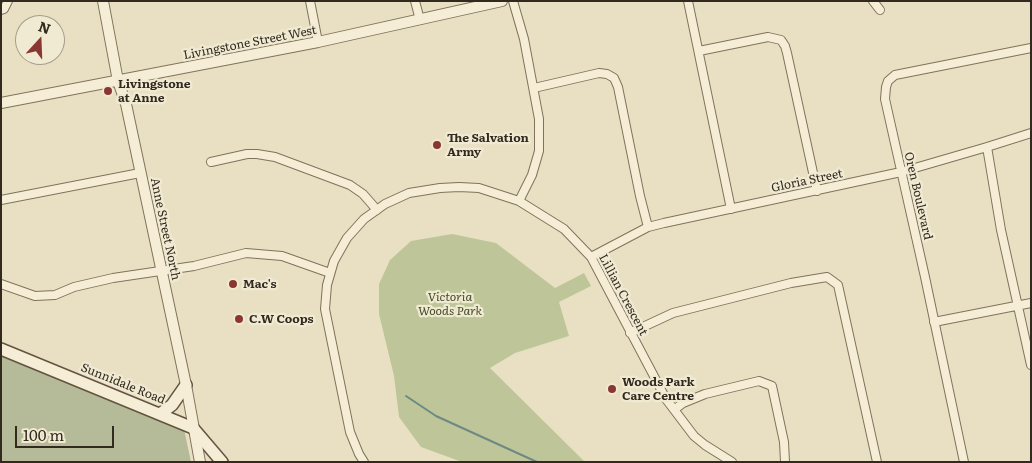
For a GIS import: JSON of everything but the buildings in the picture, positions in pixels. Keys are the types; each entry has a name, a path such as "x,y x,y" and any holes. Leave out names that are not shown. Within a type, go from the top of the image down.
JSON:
{"main road":[{"name":"Sunnidale Road","path":"1,349 193,428 222,462"},
{"path":"160,414 172,406 186,385"}],"street":[{"path":"1,10 8,1"},
{"name":"Anne Street North","path":"103,1 118,81 126,104 186,385 200,462"},
{"path":"310,1 318,42"},
{"path":"414,1 420,20"},
{"name":"Livingstone Street West","path":"1,103 318,42 502,1"},
{"path":"513,1 524,38 534,88 539,120 540,152 532,175 519,201"},
{"path":"688,1 731,209"},
{"path":"873,1 880,10"},
{"path":"699,52 768,37 780,40 785,46 787,53 817,191"},
{"name":"Oren Boulevard","path":"964,462 885,100 886,87 890,78 894,75 1031,48"},
{"path":"534,88 599,73 607,74 614,78 618,87 648,228"},
{"name":"Gloria Street","path":"591,257 648,228 683,218 900,172 1031,133"},
{"path":"987,147 1001,230 1031,365"},
{"path":"211,162 247,154 262,154 275,157 356,188 377,210"},
{"path":"1,200 140,173"},
{"name":"Lillian Crescent","path":"364,462 350,432 326,309 327,285 334,261 347,238 364,219 385,204 409,193 459,186 478,188 519,201 564,229 591,257 666,399 694,436 732,462"},
{"path":"1,284 35,296 55,295 74,287 113,278 194,266 246,253 282,256 330,273"},
{"path":"630,333 673,313 791,283 827,277 838,285 877,462"},
{"path":"934,322 1031,303"},
{"path":"675,409 683,403 705,394 759,381 772,386 784,442 785,462"}],"green space":[{"name":"Victoria Woods Park","path":"452,234 496,243 555,288 584,273 591,286 559,302 569,336 515,353 490,368 585,462 462,462 421,447 399,417 394,376 379,314 379,284 390,260 411,241"},
{"path":"1,356 184,429 191,462 1,462"}],"waterway":[{"path":"406,396 436,416 537,462"}],"place":[{"name":"Livingstone at Anne","path":"108,91"},
{"name":"The Salvation Army","path":"437,145"},
{"name":"Mac's","path":"233,284"},
{"name":"C.W Coops","path":"239,319"},
{"name":"Woods Park Care Centre","path":"612,389"}]}
